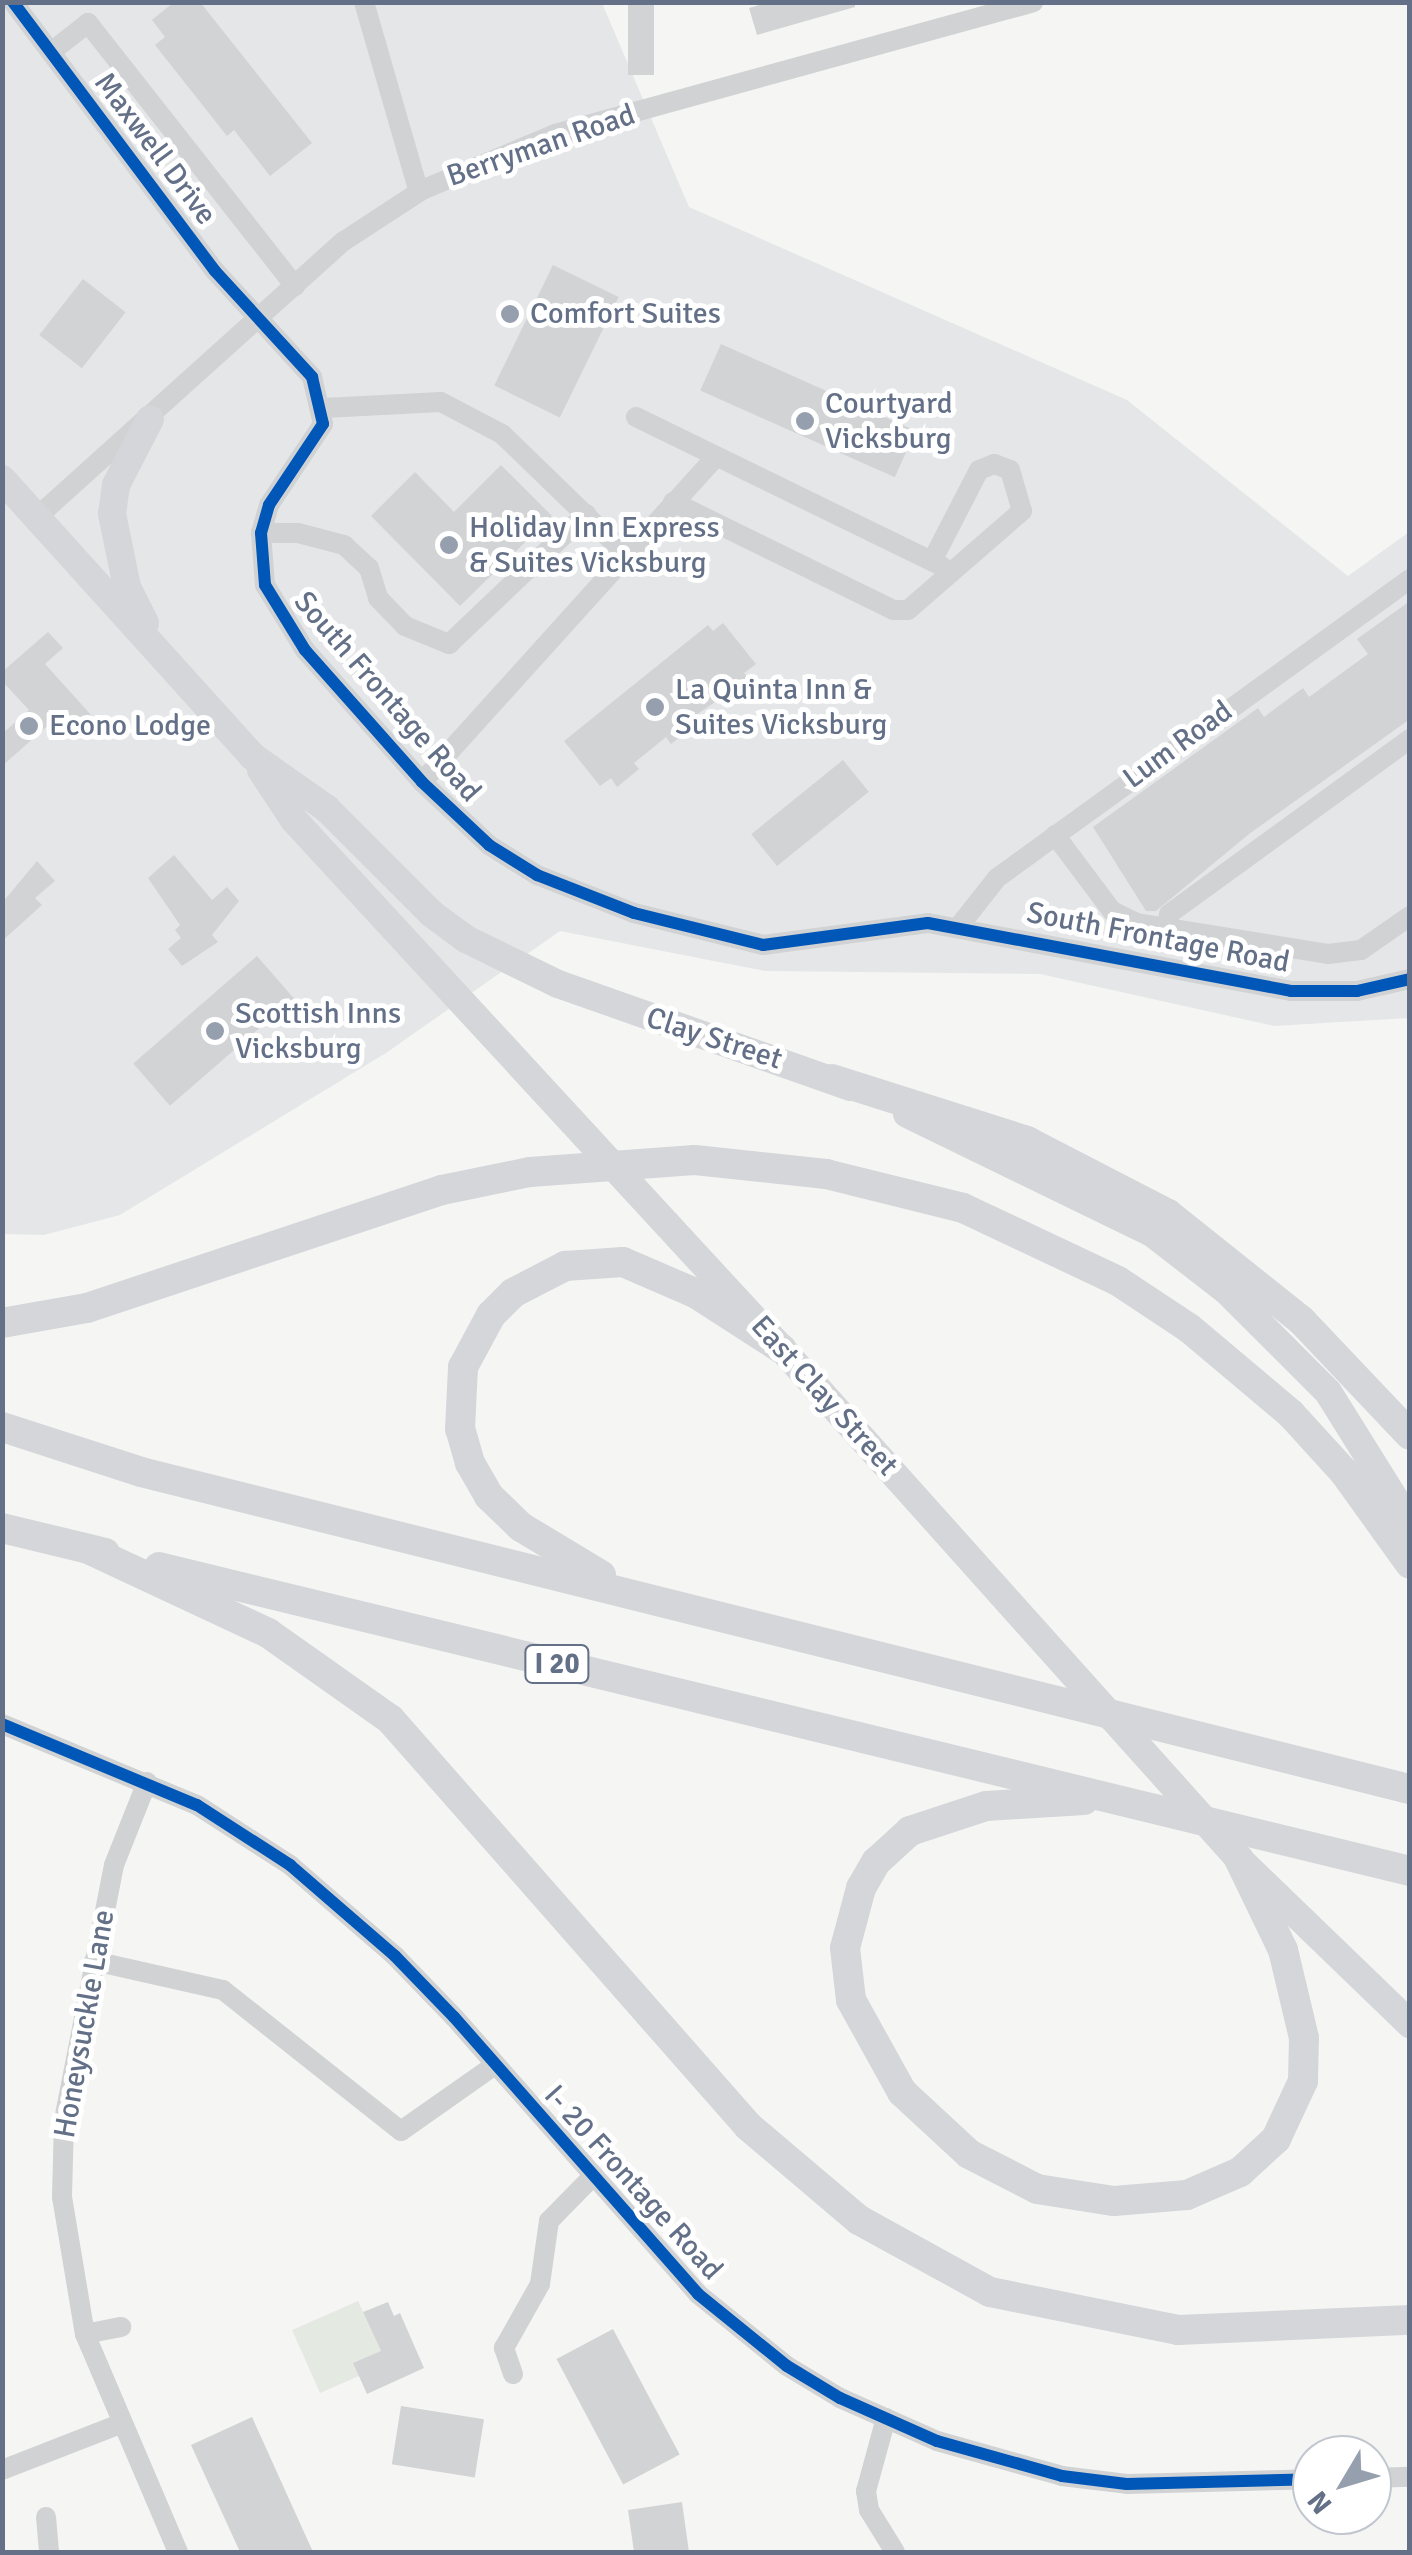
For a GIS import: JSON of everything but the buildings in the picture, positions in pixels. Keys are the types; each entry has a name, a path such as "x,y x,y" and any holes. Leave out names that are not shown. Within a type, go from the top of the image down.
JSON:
{"highway":[{"path":"832,1078 1027,1142 1168,1214 1301,1320 1410,1434"},
{"path":"2,1323 87,1308 442,1190 530,1172 695,1160 762,1164 900,1188 980,1216 1118,1281 1234,1362 1291,1414 1344,1472 1410,1564"},
{"path":"653,1601 561,1554 489,1496 460,1429 462,1367 473,1342 513,1294 540,1276 602,1261 651,1270 782,1349"},
{"path":"2,1428 141,1472 1410,1788"},
{"name":"I 20","path":"2,1528 1410,1871"},
{"path":"88,1550 268,1633 390,1719 748,2126 860,2220 990,2292 1178,2330 1410,2320"},
{"path":"1107,1798 986,1806 927,1821 876,1862 850,1917 846,1970 852,2000 882,2064 930,2124 1002,2174 1073,2196 1187,2195 1240,2172 1276,2139 1304,2081 1302,2024 1284,1950 1240,1859"}],"main road":[{"path":"150,419 116,486 112,514 128,587 159,652"},
{"path":"2,479 37,517"},
{"name":"Clay Street","path":"37,517 252,756 327,809 432,914 502,960 832,1078 1087,1198 1152,1234 1227,1290 1328,1392 1410,1523"},
{"name":"East Clay Street","path":"252,756 294,820 782,1349 1240,1859 1410,2024"}],"street":[{"name":"Maxwell Drive","path":"13,2 260,322"},
{"path":"364,2 419,192"},
{"name":"Berryman Road","path":"37,517 260,322 344,241 419,192 555,134 1033,2"},
{"path":"50,52 88,23 295,286"},
{"path":"260,322 302,364 324,408 442,402 502,434 624,553"},
{"name":"South Frontage Road","path":"324,408 318,436 277,491 261,533 265,585 284,625 422,782 490,845 537,875 708,936 782,945 883,924 960,925 1292,991 1358,991 1410,979"},
{"path":"636,417 714,458 954,569"},
{"path":"422,782 624,553 714,458"},
{"path":"673,502 894,610 908,610 1022,511 1010,470 994,464 979,470 932,561"},
{"path":"261,533 298,533 344,545 369,568 378,598 404,626 449,644 586,514"},
{"name":"Lum Road","path":"960,925 996,878 1410,579"},
{"path":"1167,930 1169,914 1410,739"},
{"path":"1055,835 1112,911 1167,930 1292,948 1360,950 1410,916"},
{"name":"I- 20 Frontage Road","path":"2,1724 147,1782 252,1838 346,1910 494,2065 734,2328 840,2398 974,2454 1062,2476 1128,2484 1292,2480"},
{"name":"Honeysuckle Lane","path":"147,1782 114,1864 64,2120 62,2198 85,2334 120,2424 178,2552"},
{"path":"94,1962 223,1990 401,2131 494,2065"},
{"path":"513,2374 504,2348 540,2284 549,2221 593,2176"},
{"path":"85,2334 121,2327"},
{"path":"886,2418 866,2491 869,2510 895,2552"},
{"path":"2,2470 120,2424"},
{"path":"46,2518 49,2552"}],"shaded area":[{"path":"3,3 602,3 689,207 1127,400 1348,576 1409,532 1409,1018 1274,1026 1040,974 765,971 560,931 386,1053 120,1215 44,1235 3,1234"},
{"path":"358,2301 381,2351 359,2376 320,2393 292,2330"}],"cycle path":[{"path":"13,2 215,271 312,377 323,424 269,505 261,533 265,585 305,650 422,782 489,845 537,875 634,913 763,945 928,923 1291,991 1357,991 1410,979"},
{"path":"2,1724 197,1805 290,1865 395,1956 454,2017 698,2294 787,2366 840,2398 937,2441 1062,2476 1127,2484 1292,2480"}],"place":[{"name":"Comfort Suites","path":"510,314"},
{"name":"Courtyard Vicksburg","path":"805,421"},
{"name":"Holiday Inn Express & Suites Vicksburg","path":"449,545"},
{"name":"La Quinta Inn & Suites Vicksburg","path":"655,707"},
{"name":"Econo Lodge","path":"29,726"},
{"name":"Scottish Inns Vicksburg","path":"215,1031"}]}
